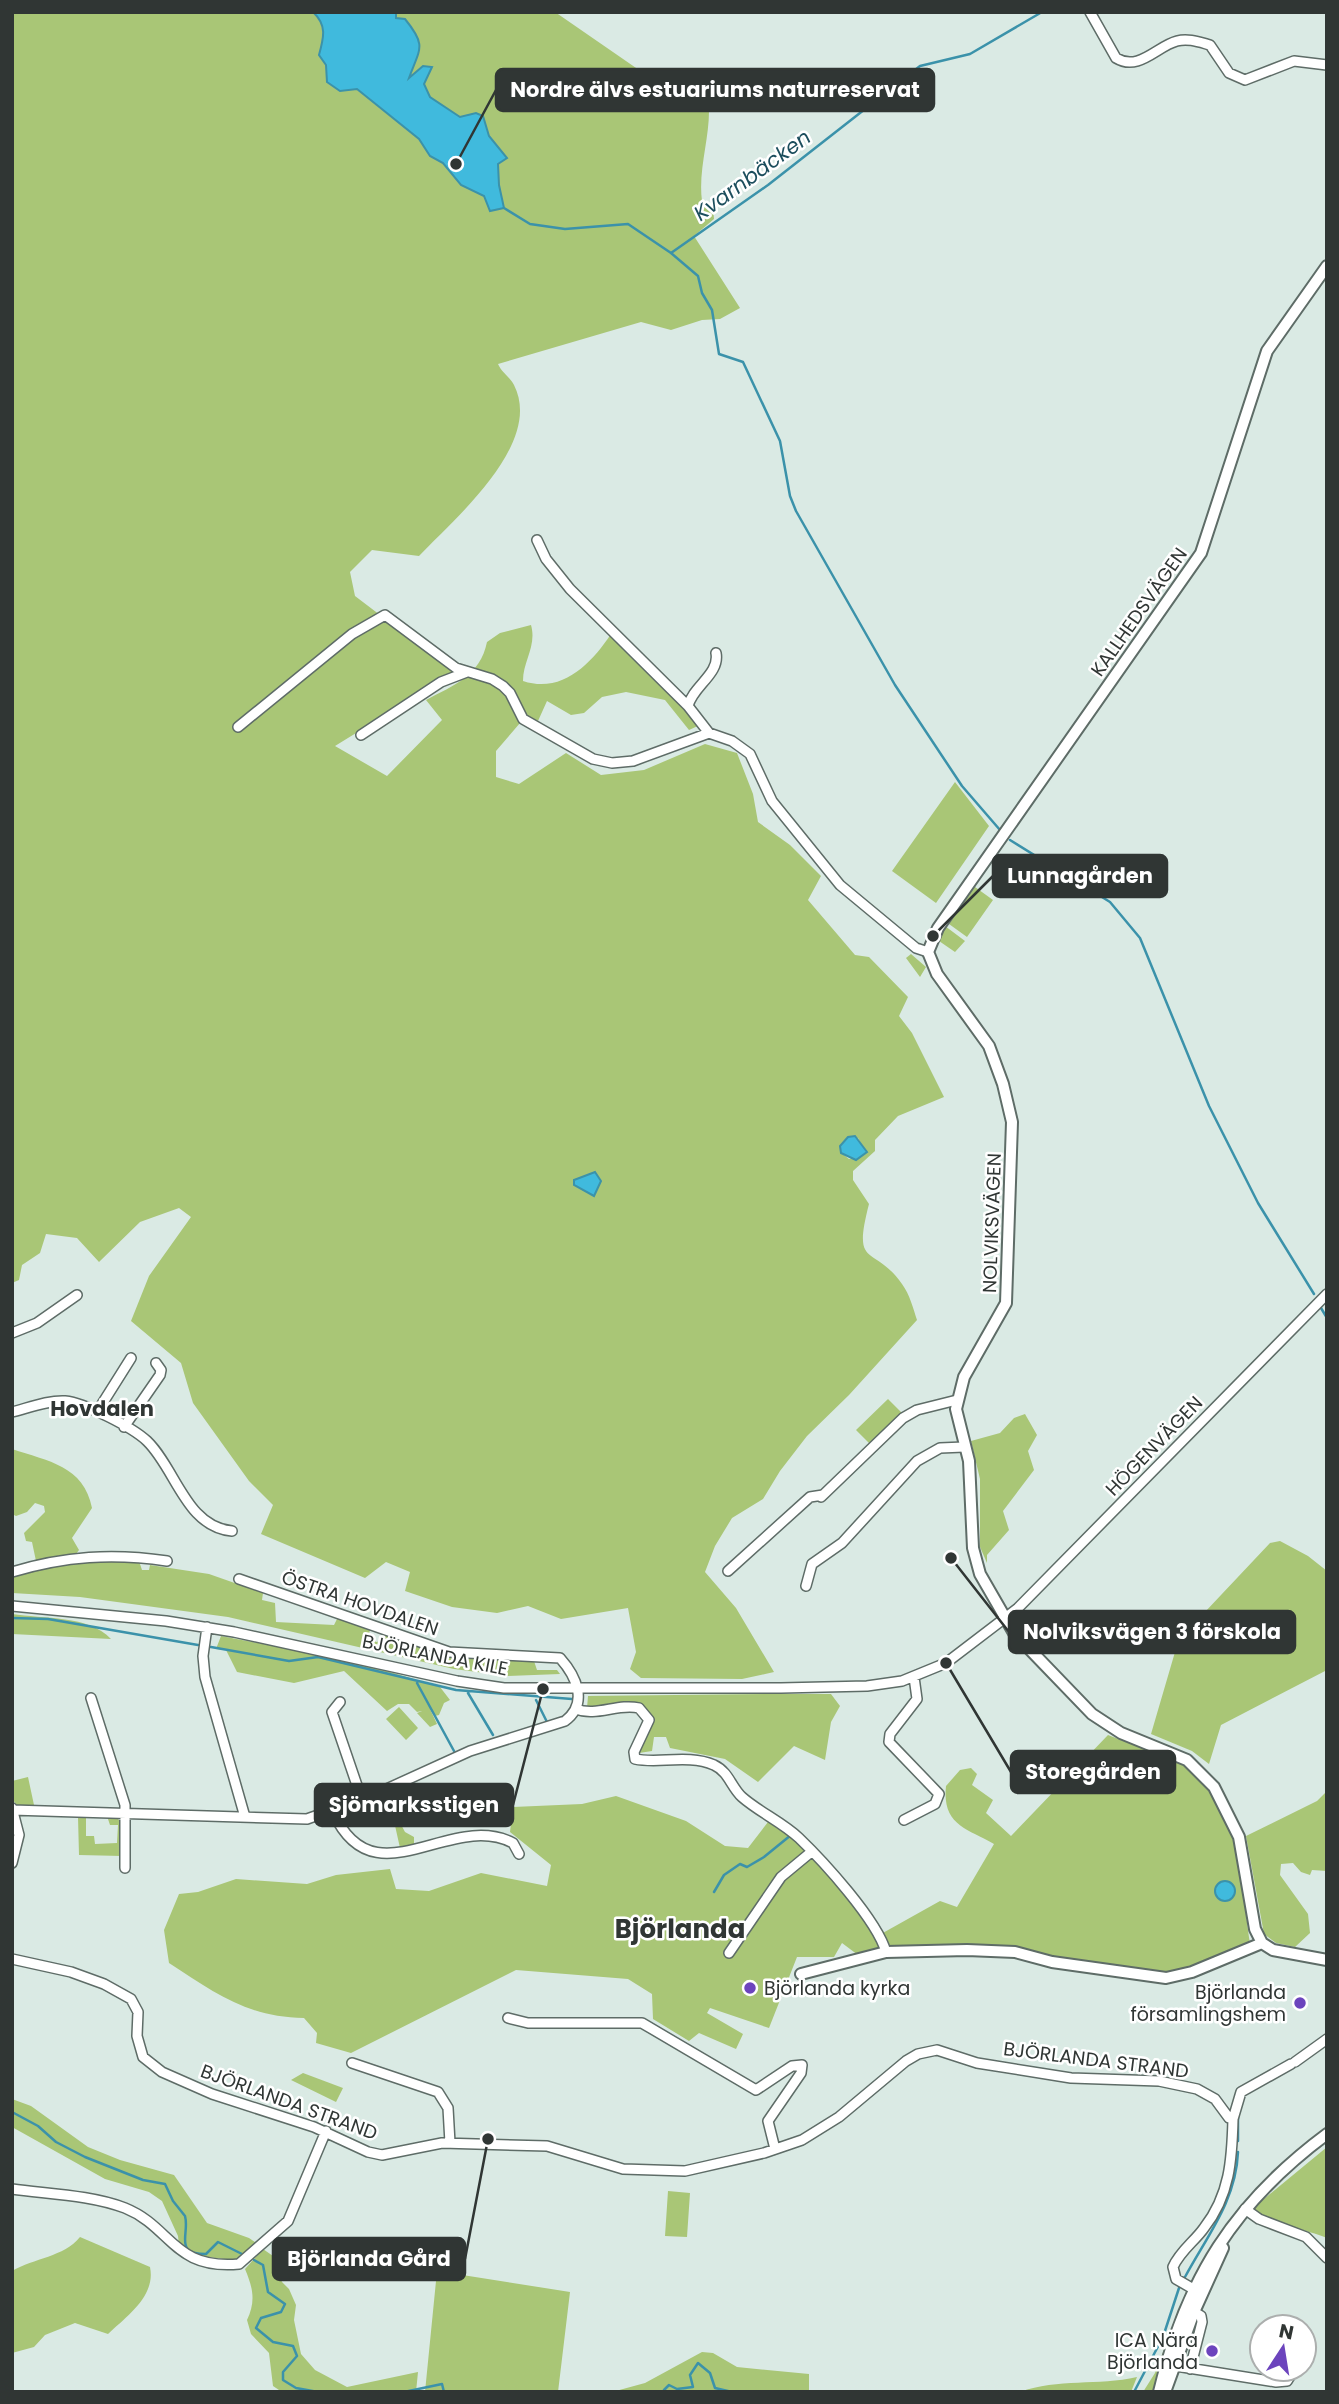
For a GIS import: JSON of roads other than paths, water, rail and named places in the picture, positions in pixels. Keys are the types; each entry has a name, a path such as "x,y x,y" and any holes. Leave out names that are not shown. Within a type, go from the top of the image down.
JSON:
{"street":[{"path":"1090,12 1121,61 1138,61 1181,40 1210,45 1230,73 1245,80 1294,61 1327,65"},
{"name":"KALLHEDSVÄGEN","path":"928,952 945,918 1201,553 1267,351 1327,266"},
{"path":"537,540 546,559 570,589 688,706 709,733 732,741 750,754 772,801 845,891 916,948 928,952"},
{"path":"238,727 289,682 379,616 393,619 456,668 492,679 503,686 523,719 599,761 633,761 709,733"},
{"path":"688,706 691,696 714,667 716,653"},
{"path":"361,735 442,682 468,672"},
{"name":"NOLVIKSVÄGEN","path":"928,952 937,974 989,1046 1003,1084 1012,1122 1006,1303 969,1366 957,1399 958,1423 971,1481 976,1560 1004,1620 1035,1657 1091,1714 1121,1733 1174,1752 1202,1772 1229,1813 1239,1837 1255,1929 1262,1943"},
{"name":"HÖGENVÄGEN","path":"1004,1620 1089,1538 1327,1294"},
{"path":"12,1333 37,1323 77,1295"},
{"path":"97,1412 131,1358"},
{"path":"124,1427 160,1375 161,1370 156,1363"},
{"path":"728,1571 810,1497 822,1496 903,1418 917,1410 957,1399"},
{"path":"12,1412 64,1401 97,1412 146,1440 199,1515 213,1527 232,1531"},
{"path":"806,1587 812,1564 842,1543 917,1461 940,1448 964,1447"},
{"path":"12,1572 48,1561 106,1555 167,1561"},
{"name":"ÖSTRA HOVDALEN","path":"239,1580 449,1652 560,1658 570,1670 578,1690"},
{"name":"BJÖRLANDA KILE","path":"12,1606 207,1627 279,1640 476,1685 578,1690 867,1686 914,1677 946,1663 1004,1620"},
{"path":"207,1627 202,1662 245,1818"},
{"path":"904,1819 939,1800 936,1787 889,1742 890,1734 917,1699 914,1677"},
{"path":"12,1863 19,1835 12,1809 300,1820 333,1812 470,1751 565,1721 576,1709 578,1690"},
{"path":"92,1698 113,1758 125,1813 125,1868"},
{"path":"340,1702 332,1712 362,1800"},
{"path":"576,1709 590,1712 634,1707 645,1712 648,1725 634,1752 635,1759 671,1758 712,1764 727,1775 741,1796 799,1838 860,1906 886,1952"},
{"path":"333,1812 358,1844 381,1854 398,1854 438,1841 484,1836 513,1843 519,1854"},
{"path":"729,1953 781,1877 810,1853"},
{"path":"801,1974 886,1952 1016,1952 1052,1962 1166,1978 1192,1972 1262,1943 1273,1950 1327,1960"},
{"name":"BJÖRLANDA STRAND","path":"12,1959 71,1972 104,1984 131,1999 138,2012 137,2036 143,2057 162,2072 237,2104 326,2131 368,2152 382,2155 450,2143 547,2146 623,2169 660,2172 699,2169 775,2149 821,2130 906,2061 929,2050 943,2051 977,2063 1071,2078 1159,2081 1187,2087 1209,2094 1229,2118 1233,2119"},
{"path":"508,2018 528,2023 642,2023 756,2090 792,2066 802,2065 801,2073 768,2120 775,2149"},
{"path":"1199,2291 1177,2279 1173,2267 1212,2218 1221,2201 1231,2171 1233,2119 1241,2092 1293,2063 1327,2039"},
{"path":"352,2063 438,2092 448,2108 450,2143"},
{"path":"12,2189 121,2207 138,2214 187,2255 212,2263 239,2264 288,2221 326,2131"},
{"path":"1159,2392 1225,2232 1292,2162 1327,2134"},
{"path":"1245,2209 1259,2219 1306,2236 1327,2258"},
{"path":"1190,2369 1202,2322 1201,2316 1191,2311"},
{"path":"1171,2364 1248,2378"},
{"path":"1165,2392 1171,2364"}],"water":[{"path":"313,12 396,12 396,18 405,19 419,42 409,78 423,66 432,67 424,84 430,97 460,117 476,113 483,116 489,136 507,158 498,164 504,208 490,211 484,196 461,185 443,163 430,156 419,139 357,89 340,91 327,82 326,65 319,55 323,37 321,22"},
{"path":"855,1136 867,1152 856,1160 841,1153 840,1146 848,1137"},
{"path":"595,1172 601,1181 594,1196 574,1185 574,1180"},
{"path":"1225,1881 1232,1884 1235,1891 1232,1898 1225,1901 1218,1898 1215,1891 1218,1884"}],"waterway":[{"name":"Kvarnbäcken","path":"504,208 530,224 565,229 628,224 671,253 768,185 920,66 970,54 1042,12"},
{"path":"671,253 698,276 702,293 712,310 719,354 743,362 780,441 790,496 796,511 895,685 962,786 1000,830"},
{"path":"1010,840 1110,902 1140,938 1209,1106 1258,1203 1314,1294"},
{"path":"1321,1308 1327,1318"},
{"path":"12,1618 48,1619 198,1645"},
{"path":"211,1647 289,1661 318,1657 456,1690 572,1699"},
{"path":"417,1683 454,1751"},
{"path":"468,1693 493,1735"},
{"path":"536,1700 547,1722"},
{"path":"714,1892 724,1875 740,1864 747,1867 764,1857 791,1835"},
{"path":"12,2112 38,2126 56,2142 85,2157 143,2180 165,2184 173,2201 185,2216 185,2242 190,2251 206,2254 218,2242 244,2255"},
{"path":"1238,2114 1238,2141"},
{"path":"1185,2277 1226,2202 1236,2170 1238,2152"},
{"path":"254,2260 263,2265 268,2292 285,2304 281,2312 261,2318 256,2328 273,2342 293,2346 297,2356 283,2372 283,2380 296,2388 318,2392"},
{"path":"1134,2392 1163,2337 1179,2288"},
{"path":"664,2390 669,2385 677,2389 693,2387 690,2375 698,2363 710,2373 715,2388 732,2392"},
{"path":"404,2392 442,2384 444,2392"}],"place":[{"name":"Nordre älvs estuariums naturreservat","path":"456,164"},
{"name":"Lunnagården","path":"933,936"},
{"name":"Nolviksvägen 3 förskola","path":"951,1558"},
{"name":"Storegården","path":"946,1663"},
{"name":"Sjömarksstigen","path":"543,1689"},
{"name":"Björlanda kyrka","path":"750,1988"},
{"name":"Björlanda församlingshem","path":"1300,2003"},
{"name":"Björlanda Gård","path":"488,2139"},
{"name":"ICA Nära Björlanda","path":"1212,2351"}],"district":[{"name":"Hovdalen","path":"102,1408"},
{"name":"Björlanda","path":"680,1929"}]}
